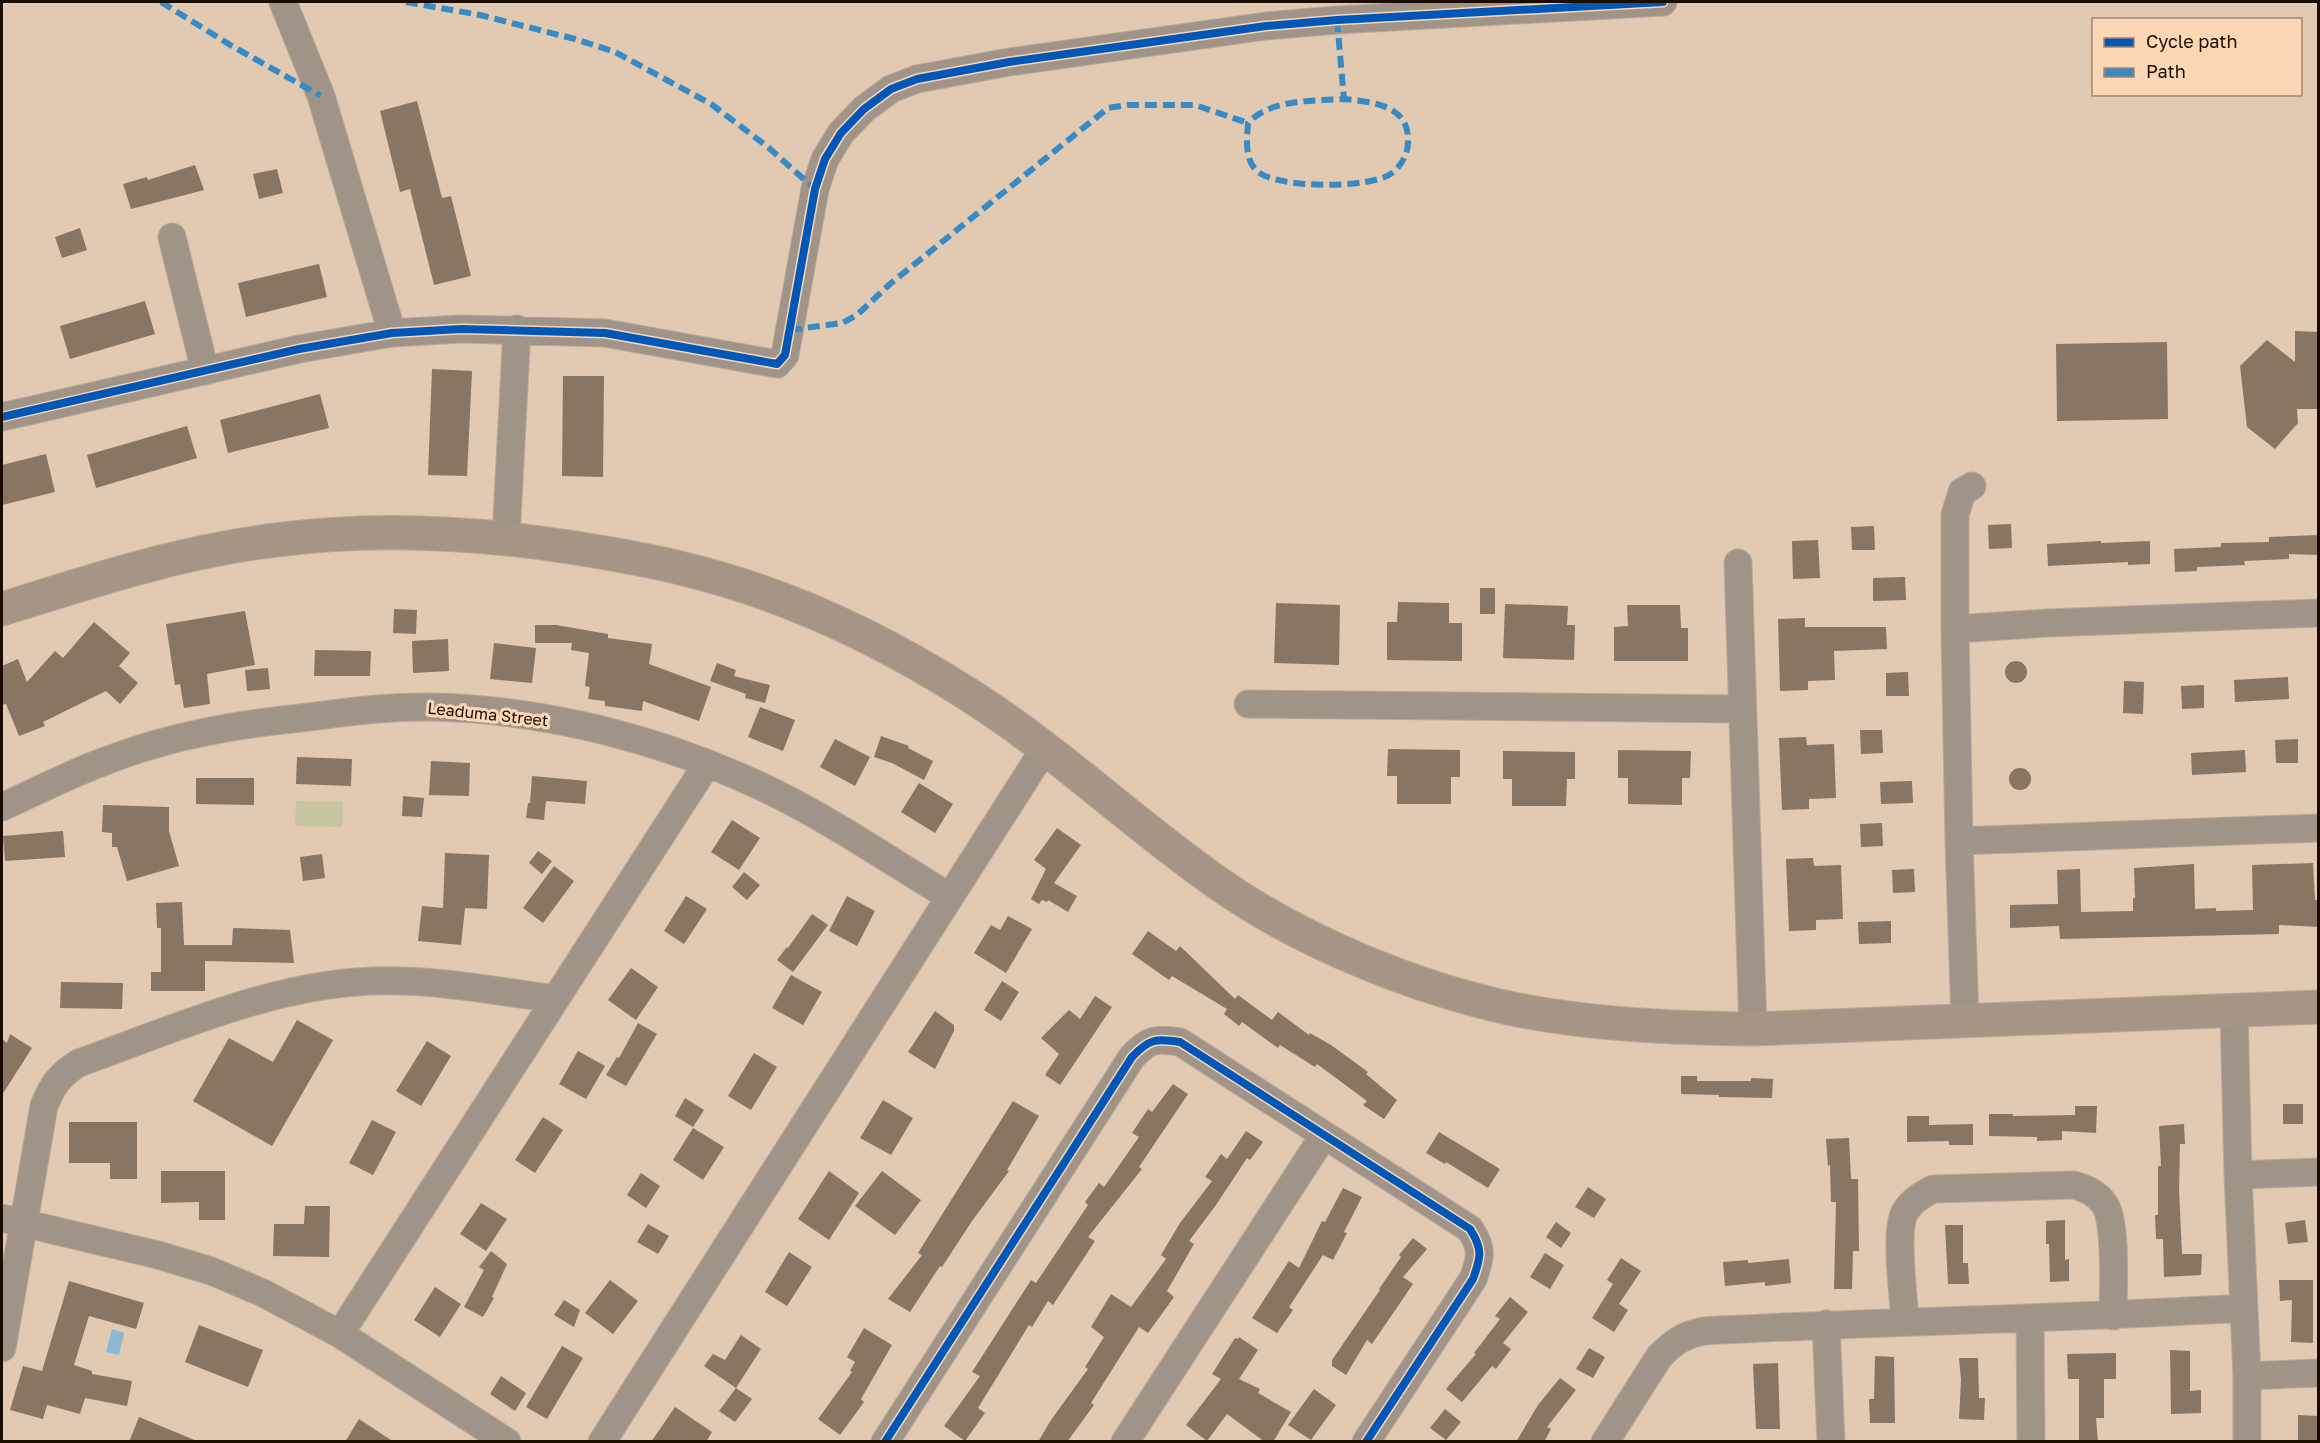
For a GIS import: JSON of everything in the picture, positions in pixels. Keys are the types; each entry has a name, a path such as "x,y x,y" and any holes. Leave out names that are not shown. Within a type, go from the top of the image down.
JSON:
{"main road":[{"path":"2,609 186,556 275,540 352,533 411,532 506,537 617,555 682,569 738,585 811,610 880,643 967,693 1045,748 1159,840 1219,884 1275,919 1352,957 1448,992 1518,1010 1589,1021 1672,1028 1754,1029 2319,1007"},
{"path":"2,597 38,598"}],"street":[{"path":"283,2 321,96 392,333"},
{"path":"2,417 329,343 392,333 517,329 605,333 777,364 785,355 815,189 825,159 841,133 864,109 891,89 917,79 1009,62 1266,26 1662,2"},
{"path":"172,237 205,371"},
{"path":"506,537 517,329"},
{"path":"1965,1020 1959,841 1955,515 1962,492 1972,486"},
{"path":"1738,563 1754,1029"},
{"path":"1955,629 2047,623 2319,613"},
{"path":"1248,704 1742,709"},
{"name":"Leaduma Street","path":"2,807 108,760 193,734 237,725 388,708 430,706 489,711 558,721 634,739 708,764 800,807 950,897"},
{"path":"602,1442 1045,748"},
{"path":"340,1334 708,764"},
{"path":"1959,841 2319,828"},
{"path":"2,1348 13,1220 44,1106 51,1088 64,1072 79,1063 215,1013 327,986 371,981 416,981 555,999"},
{"path":"2234,1011 2238,1175 2247,1376 2247,1442"},
{"path":"891,1440 1132,1057 1144,1044 1160,1039 1180,1042 1470,1228 1479,1243 1480,1260 1473,1279 1366,1442"},
{"path":"1125,1442 1324,1136"},
{"path":"2238,1175 2319,1172"},
{"path":"1905,1322 1900,1228 1905,1211 1918,1197 1933,1189 2074,1185 2092,1191 2104,1204 2111,1220 2114,1316"},
{"path":"13,1220 158,1255 211,1271 263,1293 340,1334 507,1442"},
{"path":"1605,1442 1659,1357 1670,1345 1685,1335 1704,1331 1826,1324 2114,1316 2243,1308"},
{"path":"2030,1319 2031,1442"},
{"path":"1826,1324 1831,1442"},
{"path":"2247,1376 2319,1373"}],"green space":[{"path":"296,801 343,802 342,827 295,826"}],"water":[{"path":"112,1329 124,1333 119,1355 106,1352"}],"building":[{"path":"417,101 442,198 451,196 471,276 434,285 410,189 400,192 380,111"},
{"path":"195,165 204,190 131,209 123,184 147,177 148,180"},
{"path":"277,169 283,193 259,199 253,174"},
{"path":"80,228 87,250 62,258 55,237"},
{"path":"319,264 327,297 246,317 238,283"},
{"path":"145,301 155,334 70,359 60,326"},
{"path":"2295,331 2319,332 2319,409 2297,409 2298,423 2275,449 2247,427 2240,366 2267,340 2295,362"},
{"path":"2167,342 2168,419 2057,421 2056,344"},
{"path":"432,369 472,371 467,476 428,475"},
{"path":"563,376 604,376 603,477 562,476"},
{"path":"320,394 329,428 228,453 220,420"},
{"path":"187,426 197,458 96,488 87,455"},
{"path":"46,454 55,492 2,505 2,465"},
{"path":"2011,524 2012,548 1989,549 1988,525"},
{"path":"1874,526 1875,550 1852,550 1851,527"},
{"path":"2319,535 2319,555 2289,554 2289,559 2244,561 2245,565 2197,567 2197,571 2175,572 2174,549 2221,547 2221,543 2269,542 2269,537"},
{"path":"1818,540 1820,578 1793,579 1792,541"},
{"path":"2101,541 2101,543 2150,541 2150,564 2128,565 2128,562 2048,566 2047,544"},
{"path":"1905,577 1906,600 1873,601 1873,578"},
{"path":"1480,588 1495,588 1495,614 1480,614"},
{"path":"1398,602 1449,603 1449,623 1462,623 1462,661 1387,660 1387,622 1397,622"},
{"path":"1276,603 1340,605 1339,665 1274,663"},
{"path":"1505,604 1568,606 1567,625 1575,625 1574,660 1503,658"},
{"path":"1627,605 1680,605 1681,628 1688,628 1688,661 1614,661 1614,627 1628,626"},
{"path":"394,609 417,610 416,634 393,633"},
{"path":"245,611 255,665 207,674 210,704 184,708 180,684 175,685 166,624"},
{"path":"1805,618 1805,627 1886,627 1887,649 1834,651 1835,680 1808,681 1808,690 1780,691 1778,619"},
{"path":"94,622 130,653 119,666 138,683 120,704 106,691 43,722 45,726 19,736 6,704 2,705 2,666 18,659 27,682 55,651 63,658"},
{"path":"535,625 556,625 608,634 608,638 652,644 649,664 711,687 699,721 643,701 642,711 605,706 605,701 588,699 590,687 585,686 589,653 571,650 572,643 535,643"},
{"path":"448,639 449,671 413,673 412,641"},
{"path":"494,643 536,648 532,683 490,679"},
{"path":"315,650 371,651 370,676 314,676"},
{"path":"2016,661 2024,664 2027,672 2024,680 2016,683 2008,680 2005,672 2008,664"},
{"path":"717,663 736,670 734,676 770,685 765,703 745,698 746,694 710,681"},
{"path":"268,668 270,689 247,691 245,670"},
{"path":"1908,672 1909,696 1886,696 1886,673"},
{"path":"2288,677 2289,699 2235,702 2234,680"},
{"path":"2124,681 2144,682 2143,714 2123,713"},
{"path":"2204,685 2204,708 2182,709 2181,686"},
{"path":"760,707 795,720 783,751 748,737"},
{"path":"1860,730 1882,730 1883,753 1861,754"},
{"path":"881,736 909,746 908,748 933,761 924,780 892,763 874,757"},
{"path":"1806,737 1807,745 1834,744 1836,798 1809,799 1809,809 1782,810 1779,738"},
{"path":"835,739 870,757 855,786 820,767"},
{"path":"2298,739 2298,763 2276,763 2275,740"},
{"path":"1388,749 1460,750 1460,777 1451,777 1451,804 1397,804 1397,776 1387,776"},
{"path":"1618,750 1691,751 1690,778 1682,778 1682,805 1628,804 1628,778 1618,778"},
{"path":"2245,750 2246,772 2192,775 2191,753"},
{"path":"1503,751 1575,752 1575,779 1567,779 1566,806 1512,806 1512,779 1503,779"},
{"path":"297,757 352,759 351,786 296,784"},
{"path":"431,761 470,763 469,796 429,795"},
{"path":"2020,768 2028,771 2031,779 2028,787 2020,790 2012,787 2009,779 2012,771"},
{"path":"532,776 587,781 585,804 546,801 544,820 526,818 528,803 530,803"},
{"path":"196,778 254,778 254,805 196,804"},
{"path":"1912,781 1913,803 1881,804 1880,782"},
{"path":"919,783 953,804 935,833 901,812"},
{"path":"403,796 424,798 422,817 402,816"},
{"path":"103,805 169,807 169,831 179,866 127,881 117,847 112,847 112,833 102,832"},
{"path":"732,820 760,838 739,870 711,852"},
{"path":"1882,823 1883,846 1861,847 1860,824"},
{"path":"1057,828 1081,845 1054,883 1077,896 1068,912 1048,900 1047,902 1042,900 1039,904 1031,899 1046,869 1034,860"},
{"path":"63,831 65,857 5,861 3,836"},
{"path":"538,851 552,861 542,874 529,863"},
{"path":"445,853 489,855 487,909 465,908 461,945 418,941 422,906 443,908"},
{"path":"322,854 325,878 303,881 300,857"},
{"path":"1813,858 1814,866 1841,865 1843,919 1816,920 1816,930 1789,931 1786,859"},
{"path":"2313,863 2315,900 2319,900 2319,927 2279,925 2279,934 2060,939 2059,926 2010,928 2010,905 2058,904 2057,870 2080,869 2081,912 2133,911 2134,868 2194,864 2195,909 2253,910 2252,865"},
{"path":"554,866 574,881 543,923 523,908"},
{"path":"1914,869 1915,892 1893,893 1892,870"},
{"path":"744,872 760,885 747,900 732,887"},
{"path":"686,896 707,909 684,944 664,931"},
{"path":"847,896 875,911 857,946 829,931"},
{"path":"182,902 184,945 232,945 233,928 290,930 294,963 205,961 205,991 151,991 151,972 161,972 161,928 157,928 156,903"},
{"path":"812,914 828,925 793,972 777,960"},
{"path":"1008,916 1032,929 1006,973 974,953 991,925 1000,930"},
{"path":"1891,921 1891,943 1859,944 1858,922"},
{"path":"1148,931 1176,951 1180,946 1235,999 1238,995 1272,1020 1278,1012 1309,1035 1310,1033 1331,1045 1368,1072 1366,1074 1397,1100 1384,1119 1363,1105 1367,1101 1317,1064 1315,1067 1280,1045 1278,1048 1242,1022 1239,1026 1224,1014 1227,1009 1172,976 1169,980 1132,954"},
{"path":"631,968 658,987 636,1020 608,1000"},
{"path":"791,975 822,992 803,1025 772,1008"},
{"path":"1002,981 1019,992 1001,1021 984,1010"},
{"path":"61,982 123,983 122,1009 60,1008"},
{"path":"1095,996 1112,1007 1060,1085 1045,1075 1059,1054 1041,1038 1069,1010 1080,1019"},
{"path":"935,1011 954,1025 954,1031 935,1069 908,1052"},
{"path":"297,1020 333,1040 272,1146 193,1101 229,1038 273,1062"},
{"path":"638,1023 657,1034 626,1086 606,1075 617,1057 619,1058"},
{"path":"10,1034 32,1048 2,1095 2,1039 7,1043"},
{"path":"427,1041 451,1056 421,1106 396,1091"},
{"path":"578,1051 605,1066 586,1099 559,1084"},
{"path":"754,1053 777,1067 751,1110 728,1096"},
{"path":"1681,1076 1697,1076 1697,1081 1773,1079 1772,1098 1681,1094"},
{"path":"1173,1084 1188,1094 1139,1167 1142,1169 1088,1237 1095,1241 1053,1305 1048,1301 1032,1327 1029,1325 978,1408 985,1413 965,1441 944,1426 980,1376 972,1372 1031,1280 1036,1283 1088,1205 1085,1202 1099,1183 1104,1187 1139,1137 1132,1133 1148,1109 1152,1112"},
{"path":"685,1098 704,1110 693,1127 675,1116"},
{"path":"883,1100 913,1118 891,1155 860,1138"},
{"path":"1013,1101 1039,1116 1007,1170 1009,1171 942,1267 940,1266 910,1312 888,1299 922,1255 918,1253"},
{"path":"2283,1104 2303,1104 2303,1124 2283,1124"},
{"path":"2075,1106 2097,1106 2096,1133 2062,1131 2062,1140 2037,1141 2037,1137 1989,1136 1989,1114 2075,1115"},
{"path":"1907,1116 1929,1116 1929,1125 1973,1124 1973,1145 1949,1145 1949,1141 1907,1142"},
{"path":"543,1117 563,1130 535,1173 515,1160"},
{"path":"372,1120 396,1132 373,1175 349,1163"},
{"path":"69,1122 137,1122 137,1179 110,1179 110,1163 69,1163"},
{"path":"2184,1124 2185,1144 2180,1144 2179,1189 2182,1254 2202,1254 2201,1275 2164,1277 2163,1239 2156,1239 2155,1215 2158,1215 2158,1166 2161,1166 2159,1126"},
{"path":"693,1128 724,1147 703,1180 673,1160"},
{"path":"1246,1131 1263,1142 1250,1160 1247,1158 1189,1241 1194,1244 1167,1291 1174,1297 1148,1333 1139,1327 1091,1403 1094,1405 1067,1442 1038,1442 1088,1369 1085,1367 1104,1337 1091,1327 1111,1294 1131,1307 1166,1259 1161,1255 1180,1223 1212,1181 1205,1177 1221,1154 1227,1159"},
{"path":"1439,1132 1500,1169 1488,1188 1446,1162 1445,1164 1426,1153"},
{"path":"1849,1138 1851,1179 1858,1179 1859,1251 1853,1251 1852,1289 1834,1289 1836,1202 1831,1202 1830,1165 1828,1166 1826,1139"},
{"path":"161,1171 225,1171 225,1220 199,1220 199,1202 161,1203"},
{"path":"829,1171 859,1193 829,1240 798,1219"},
{"path":"882,1171 921,1200 895,1235 855,1206"},
{"path":"641,1173 660,1186 646,1208 627,1195"},
{"path":"1588,1187 1606,1199 1594,1218 1575,1207"},
{"path":"1343,1188 1362,1197 1344,1232 1347,1233 1333,1260 1323,1255 1289,1307 1293,1310 1277,1333 1252,1318 1289,1261 1299,1268 1322,1221 1325,1222"},
{"path":"481,1203 507,1219 486,1251 460,1234"},
{"path":"305,1206 330,1206 329,1257 273,1256 274,1224 304,1224"},
{"path":"2065,1220 2065,1260 2069,1259 2069,1281 2050,1282 2046,1221"},
{"path":"2305,1220 2308,1242 2288,1244 2285,1223"},
{"path":"1556,1222 1571,1233 1561,1248 1546,1237"},
{"path":"648,1224 669,1236 658,1254 637,1242"},
{"path":"1945,1225 1963,1225 1963,1263 1968,1263 1969,1284 1948,1284"},
{"path":"1413,1238 1427,1249 1403,1277 1413,1284 1372,1344 1367,1340 1346,1375 1332,1366 1332,1360 1380,1290 1401,1257 1399,1255"},
{"path":"491,1251 507,1264 492,1297 494,1298 483,1317 464,1307 484,1270 479,1267"},
{"path":"789,1252 812,1267 787,1306 765,1292"},
{"path":"1545,1253 1564,1265 1550,1289 1530,1277"},
{"path":"1621,1258 1641,1271 1619,1304 1628,1310 1614,1332 1592,1318 1613,1284 1607,1280"},
{"path":"1789,1259 1791,1283 1765,1286 1765,1282 1725,1286 1723,1262 1748,1260 1748,1263"},
{"path":"610,1280 638,1301 613,1334 585,1313"},
{"path":"2279,1280 2313,1280 2313,1343 2291,1342 2292,1300 2280,1301"},
{"path":"69,1281 144,1303 136,1329 89,1316 74,1365 92,1371 92,1374 132,1381 127,1406 85,1398 80,1414 47,1405 43,1419 10,1410 23,1366 42,1371"},
{"path":"435,1287 461,1304 440,1337 414,1320"},
{"path":"1510,1297 1528,1312 1503,1343 1511,1349 1496,1369 1492,1366 1462,1402 1446,1389 1476,1354 1474,1353 1500,1319 1495,1316"},
{"path":"564,1300 580,1310 574,1327 554,1315"},
{"path":"199,1325 263,1350 248,1387 185,1362"},
{"path":"864,1328 892,1345 861,1399 864,1402 840,1435 818,1419 852,1372 850,1371 855,1362 847,1357"},
{"path":"741,1335 761,1349 736,1388 704,1366 713,1354 725,1360"},
{"path":"1239,1337 1258,1350 1239,1379 1260,1389 1258,1393 1291,1412 1273,1442 1265,1442 1227,1414 1207,1441 1186,1425 1221,1379 1212,1374 1235,1338"},
{"path":"562,1346 583,1358 547,1419 526,1407"},
{"path":"1589,1348 1605,1357 1593,1378 1576,1369"},
{"path":"2170,1350 2190,1351 2190,1391 2201,1390 2201,1413 2171,1414"},
{"path":"2116,1353 2116,1379 2104,1379 2104,1418 2096,1418 2098,1442 2079,1442 2079,1379 2068,1379 2067,1354"},
{"path":"1875,1356 1894,1357 1895,1423 1870,1423 1869,1399 1874,1399"},
{"path":"1959,1358 1978,1358 1979,1398 1985,1398 1984,1420 1959,1419 1961,1380"},
{"path":"1778,1363 1780,1429 1756,1429 1753,1364"},
{"path":"501,1376 526,1393 515,1411 490,1394"},
{"path":"1560,1378 1576,1390 1547,1427 1551,1429 1544,1442 1516,1442 1538,1405"},
{"path":"736,1388 752,1399 735,1422 719,1411"},
{"path":"1314,1389 1336,1405 1311,1440 1288,1425"},
{"path":"675,1407 712,1432 706,1442 651,1442"},
{"path":"1445,1409 1461,1422 1446,1440 1430,1428"},
{"path":"2298,1415 2318,1416 2318,1442 2298,1442"},
{"path":"139,1417 197,1441 197,1442 129,1442"},
{"path":"359,1419 394,1442 345,1442"}],"marked path":[{"path":"161,2 232,46 321,96"},
{"path":"406,2 480,15 575,39 615,52 711,104 768,147 815,189"},
{"path":"1337,20 1344,99 1280,105 1257,115 1248,123 1247,148 1253,166 1267,177 1303,184 1365,182 1392,173 1407,151 1407,130 1403,120 1396,113 1377,104 1344,99"},
{"path":"790,330 842,323 857,315 890,284 1108,108 1128,105 1195,105 1248,123"}],"cycle path":[{"path":"2,417 299,349 392,333 461,329 605,333 777,364 785,355 815,189 825,159 841,133 864,109 891,89 917,79 1009,62 1266,26 1663,2"},
{"path":"885,1442 1132,1057 1143,1046 1159,1040 1180,1042 1470,1229 1474,1236 1479,1253 1473,1279 1366,1442"}]}
